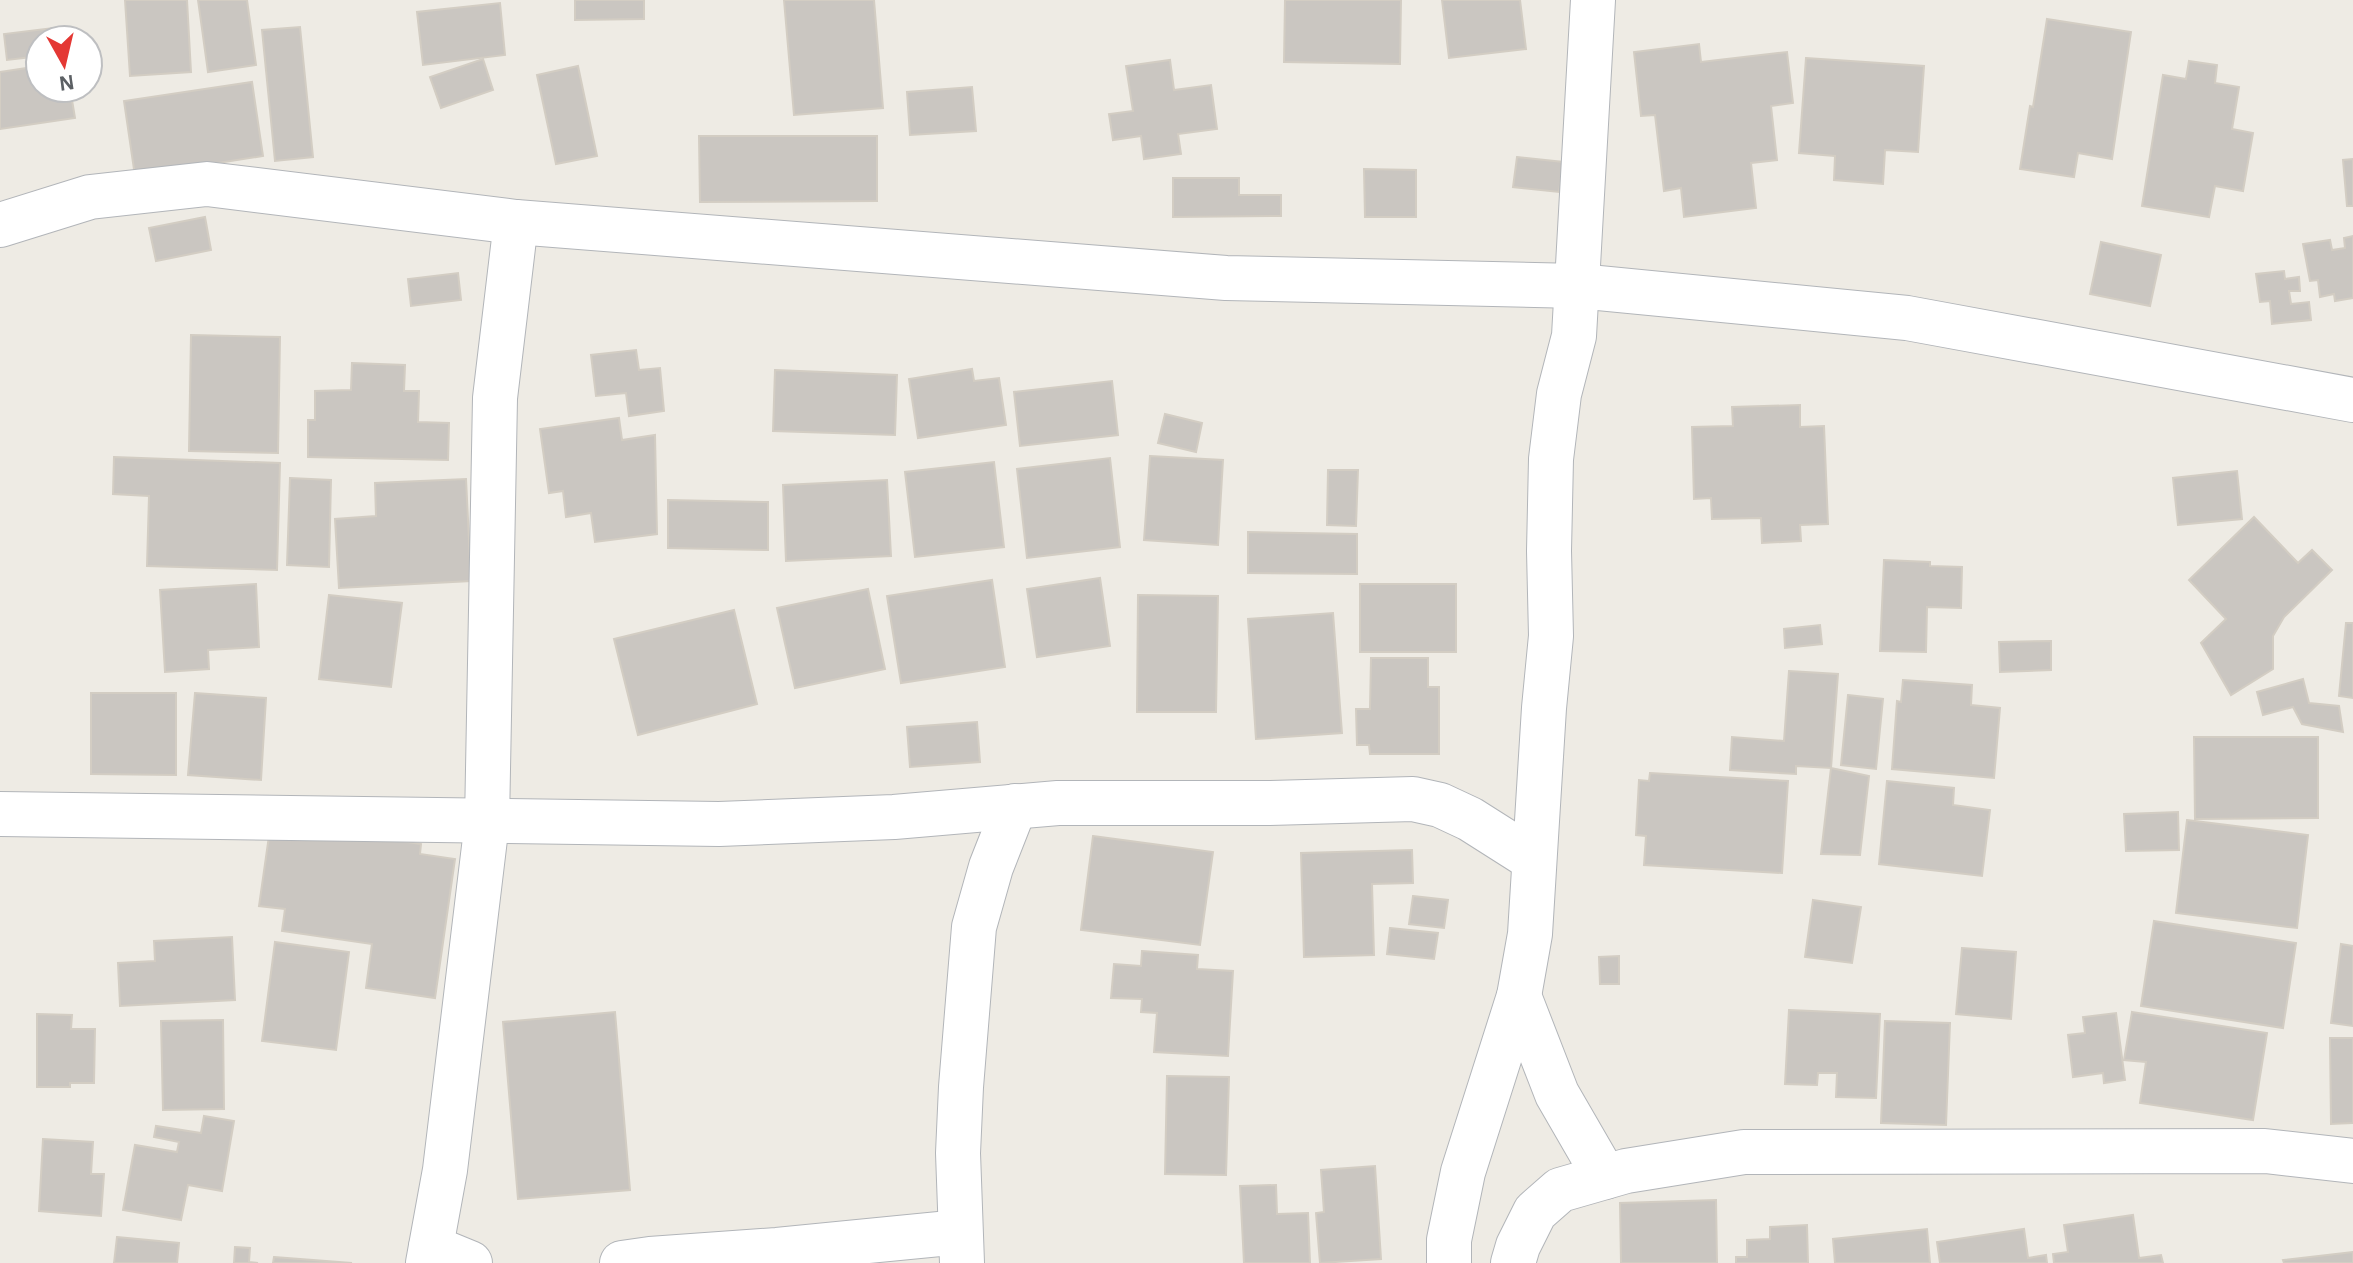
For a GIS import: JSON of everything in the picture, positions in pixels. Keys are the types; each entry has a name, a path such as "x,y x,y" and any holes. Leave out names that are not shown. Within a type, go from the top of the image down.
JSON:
{"street":[{"path":"1449,1263 1449,1240 1463,1172 1519,996 1530,934 1551,636 1551,459 1559,394 1574,336 1593,0"},
{"path":"0,225 90,197 207,184 516,222 1226,278 1578,286 1907,318 2353,400"},
{"path":"443,1258 445,1170 487,822 495,398 516,222"},
{"path":"0,814 719,824 894,817 1058,803 1413,799 1440,805 1470,819 1533,859"},
{"path":"622,1263 961,1248 958,1153 974,927 991,867 1015,806"},
{"path":"1519,996 1557,1094 1605,1177"},
{"path":"1513,1263 1535,1212 1560,1190 1626,1171 1744,1152 2265,1151 2353,1161"}],"building":[{"path":"125,0 187,0 191,72 130,76"},
{"path":"198,0 247,0 256,65 208,72"},
{"path":"575,0 644,0 644,19 575,20"},
{"path":"784,0 874,0 883,108 794,115"},
{"path":"1285,0 1401,0 1400,64 1284,62"},
{"path":"1442,0 1520,0 1526,49 1449,58"},
{"path":"500,3 505,55 423,65 417,12"},
{"path":"2047,19 2131,32 2112,159 2078,153 2074,177 2020,169"},
{"path":"300,27 313,157 275,161 262,30"},
{"path":"24,32 24,58 7,60 4,34"},
{"path":"1699,44 1701,62 1787,52 1793,103 1771,106 1777,160 1751,163 1756,208 1684,217 1681,188 1664,191 1655,115 1641,116 1634,52"},
{"path":"1806,58 1924,66 1918,152 1885,150 1883,184 1834,180 1835,156 1799,153"},
{"path":"483,59 493,90 441,108 430,77"},
{"path":"1170,60 1174,90 1211,85 1217,129 1178,134 1181,154 1144,159 1141,136 1113,140 1109,114 1133,111 1126,66"},
{"path":"2189,61 2217,65 2215,83 2239,87 2232,129 2253,133 2243,191 2215,186 2209,217 2142,206 2163,75 2186,79"},
{"path":"578,66 597,156 556,164 537,75"},
{"path":"24,68 24,104 73,104 75,118 0,129 0,72"},
{"path":"252,82 263,156 135,176 124,101"},
{"path":"972,87 976,131 910,135 907,92"},
{"path":"699,136 877,136 877,201 700,202"},
{"path":"1517,157 1563,162 1559,192 1513,187"},
{"path":"2353,159 2353,206 2347,206 2343,160"},
{"path":"1364,169 1416,170 1416,217 1365,217"},
{"path":"1173,178 1239,178 1239,195 1281,195 1281,216 1173,217"},
{"path":"205,217 211,250 156,261 149,228"},
{"path":"2353,236 2353,298 2335,301 2334,294 2320,297 2318,280 2310,281 2303,244 2330,240 2332,250 2345,248 2344,238"},
{"path":"2101,242 2161,255 2150,306 2090,294"},
{"path":"2284,271 2285,279 2299,277 2300,291 2289,291 2291,304 2309,302 2311,320 2272,324 2270,301 2260,302 2256,274"},
{"path":"458,273 461,300 411,306 408,279"},
{"path":"191,335 280,337 278,453 189,451"},
{"path":"636,350 639,370 660,368 664,411 629,416 626,393 596,396 591,355"},
{"path":"352,363 405,365 404,391 419,391 418,422 449,423 448,460 308,457 308,420 315,420 315,391 351,390"},
{"path":"972,369 974,381 999,378 1006,425 918,438 909,379"},
{"path":"775,370 897,375 895,435 773,431"},
{"path":"1112,381 1118,435 1020,446 1014,392"},
{"path":"1800,405 1800,427 1824,426 1828,524 1800,525 1801,541 1762,543 1761,518 1712,519 1711,498 1694,499 1692,427 1733,426 1732,407"},
{"path":"1165,414 1202,423 1196,452 1158,443"},
{"path":"619,418 622,440 655,435 657,534 595,542 591,513 566,517 563,491 549,493 540,429"},
{"path":"1150,456 1223,460 1218,545 1144,540"},
{"path":"114,457 280,463 277,570 147,566 149,496 113,494"},
{"path":"1110,458 1120,547 1027,558 1017,469"},
{"path":"994,462 1004,547 915,557 905,472"},
{"path":"1328,470 1358,470 1356,526 1327,525"},
{"path":"2237,471 2242,519 2178,525 2173,478"},
{"path":"290,478 331,480 329,567 287,565"},
{"path":"466,479 471,581 339,588 335,519 376,516 375,483"},
{"path":"887,480 891,556 786,561 783,485"},
{"path":"668,500 768,502 768,550 668,548"},
{"path":"2254,517 2298,563 2312,550 2332,570 2284,617 2273,636 2273,669 2231,695 2201,643 2226,619 2189,580"},
{"path":"1248,532 1357,534 1357,574 1248,573"},
{"path":"1884,560 1962,567 1961,608 1927,607 1926,652 1880,651"},
{"path":"1100,578 1110,646 1037,657 1027,589"},
{"path":"992,580 1005,667 901,683 887,596"},
{"path":"256,584 259,647 208,650 209,669 165,672 160,590"},
{"path":"1360,584 1456,584 1456,652 1360,652"},
{"path":"868,589 885,669 795,688 777,608"},
{"path":"329,595 402,603 391,687 319,679"},
{"path":"1138,595 1218,596 1216,712 1137,712"},
{"path":"734,610 757,704 638,735 614,639"},
{"path":"1333,613 1342,733 1256,739 1248,619"},
{"path":"2346,623 2353,623 2353,698 2339,696"},
{"path":"1820,625 1822,644 1785,648 1784,629"},
{"path":"2051,641 2051,670 2000,672 1999,642"},
{"path":"1371,658 1428,658 1428,687 1439,687 1439,754 1370,754 1369,745 1357,745 1356,709 1370,709"},
{"path":"1789,671 1838,674 1831,768 1796,766 1796,774 1730,770 1732,737 1784,741"},
{"path":"2303,679 2309,703 2339,706 2343,732 2302,724 2293,707 2263,715 2257,692"},
{"path":"1903,680 1972,685 1971,705 2000,708 1994,778 1892,769 1897,701 1901,702"},
{"path":"91,693 176,693 176,775 91,774"},
{"path":"195,693 266,698 261,780 188,775"},
{"path":"1848,695 1883,699 1876,769 1841,765"},
{"path":"977,722 980,762 910,767 907,727"},
{"path":"2194,737 2318,737 2318,818 2195,819"},
{"path":"1831,768 1869,776 1860,855 1821,854"},
{"path":"1650,773 1788,781 1782,873 1644,865 1646,836 1636,835 1639,780 1649,781"},
{"path":"1887,781 1954,788 1953,805 1990,810 1982,876 1879,864"},
{"path":"2178,812 2179,850 2126,851 2124,814"},
{"path":"2187,820 2308,835 2297,928 2176,913"},
{"path":"271,822 421,844 420,854 455,859 435,998 366,988 372,944 282,931 285,909 259,906"},
{"path":"1093,836 1213,852 1200,945 1081,930"},
{"path":"1412,850 1413,883 1372,884 1374,955 1304,957 1301,853"},
{"path":"1413,896 1448,900 1444,928 1409,924"},
{"path":"1813,900 1861,907 1852,963 1805,957"},
{"path":"2154,921 2296,943 2283,1028 2141,1006"},
{"path":"1390,928 1438,933 1434,959 1387,954"},
{"path":"232,937 235,1000 120,1006 118,963 155,961 154,941"},
{"path":"275,942 349,952 336,1050 262,1041"},
{"path":"2341,944 2353,946 2353,1026 2331,1023"},
{"path":"1962,948 2016,952 2011,1019 1956,1014"},
{"path":"1142,951 1198,955 1197,969 1233,971 1228,1056 1154,1052 1157,1013 1141,1012 1142,999 1111,998 1114,964 1141,966"},
{"path":"1619,956 1619,984 1600,984 1599,957"},
{"path":"1789,1010 1880,1014 1876,1098 1836,1097 1837,1073 1818,1073 1817,1085 1785,1084"},
{"path":"615,1012 630,1190 518,1199 503,1022"},
{"path":"2132,1012 2267,1033 2253,1120 2140,1103 2146,1062 2124,1060"},
{"path":"2116,1013 2125,1080 2104,1083 2103,1073 2073,1077 2068,1035 2085,1033 2083,1017"},
{"path":"37,1014 72,1015 71,1029 95,1029 94,1083 37,1087"},
{"path":"223,1020 224,1109 163,1110 161,1021"},
{"path":"1885,1021 1950,1023 1946,1125 1881,1123"},
{"path":"2330,1038 2353,1038 2353,1123 2331,1124"},
{"path":"1167,1076 1229,1077 1226,1175 1165,1174"},
{"path":"204,1116 234,1121 222,1191 188,1185 181,1220 123,1210 135,1145 177,1152 179,1142 154,1137 156,1126 201,1133"},
{"path":"43,1139 93,1142 91,1174 104,1174 101,1216 39,1211"},
{"path":"1375,1166 1381,1259 1320,1263 1316,1213 1324,1212 1321,1170"},
{"path":"1276,1185 1277,1214 1308,1213 1310,1263 1244,1263 1240,1186"},
{"path":"1716,1200 1717,1263 1621,1263 1620,1203"},
{"path":"2133,1215 2139,1258 2161,1255 2163,1263 2054,1263 2053,1254 2068,1252 2064,1225"},
{"path":"1807,1225 1808,1263 1736,1263 1736,1257 1747,1257 1747,1240 1770,1239 1770,1227"},
{"path":"1927,1229 1930,1263 1835,1263 1833,1239"},
{"path":"2024,1229 2028,1258 2046,1255 2047,1263 1940,1263 1937,1242"},
{"path":"117,1237 179,1243 177,1263 114,1263"},
{"path":"235,1247 250,1248 249,1262 258,1263 234,1263"},
{"path":"2353,1252 2353,1263 2284,1263 2283,1260"},
{"path":"274,1257 352,1263 273,1263"}]}
